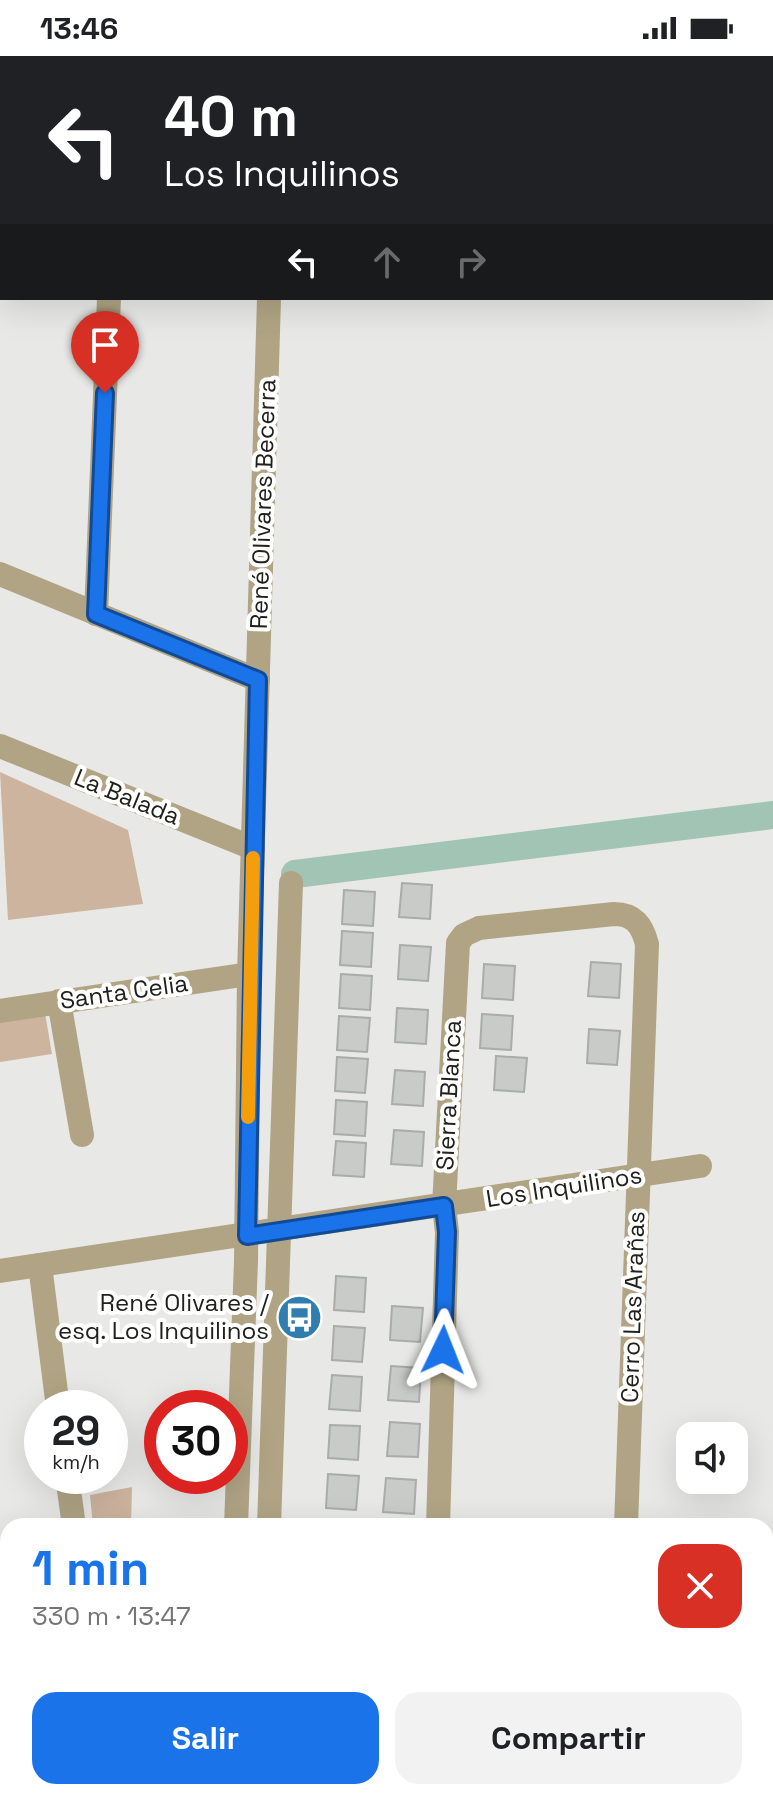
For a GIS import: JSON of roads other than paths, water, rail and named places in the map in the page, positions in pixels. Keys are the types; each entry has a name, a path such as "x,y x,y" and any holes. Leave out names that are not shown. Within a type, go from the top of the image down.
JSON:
{"street":[{"path":"96,614 109,300"},
{"name":"René Olivares Becerra","path":"236,1518 247,1236 249,974 269,300"},
{"path":"0,574 258,680"},
{"name":"La Balada","path":"0,746 253,848"},
{"path":"269,1518 291,883"},
{"name":"Sierra Blanca","path":"438,1518 447,1232 444,1206 456,953 464,935 479,928 614,914 632,918 641,926 647,944"},
{"name":"Cerro Las Arañas","path":"626,1518 647,944"},
{"name":"Santa Celia","path":"0,1011 249,974"},
{"path":"59,1001 82,1135"},
{"name":"Los Inquilinos","path":"0,1271 700,1166"},
{"path":"40,1265 56,1390"},
{"path":"70,1494 73,1518"}],"waterway":[{"path":"295,874 773,815"}],"place":[{"name":"René Olivares / esq. Los Inquilinos","path":"300,1317"}]}
